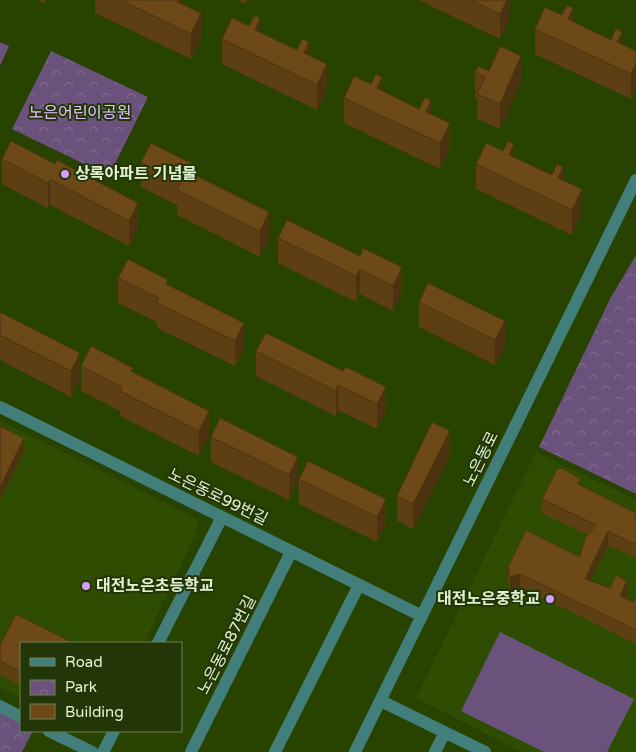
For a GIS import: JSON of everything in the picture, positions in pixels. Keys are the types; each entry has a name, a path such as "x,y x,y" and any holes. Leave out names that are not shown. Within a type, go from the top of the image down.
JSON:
{"street":[{"name":"노은동로","path":"355,752 636,180"},
{"name":"노은동로99번길","path":"0,408 422,616"},
{"path":"159,642 222,517"},
{"name":"노은동로87번길","path":"191,752 291,552"},
{"path":"275,752 359,585"},
{"path":"381,700 485,752"},
{"path":"0,706 20,716"},
{"path":"51,732 92,752"},
{"path":"103,752 113,732"},
{"path":"435,752 445,732"}],"shaded area":[{"name":"대전노은초등학교","path":"0,421 198,519 198,529 144,642 20,642 20,698 0,688"},
{"name":"대전노은중학교","path":"536,452 636,500 636,752 522,752 416,698"}],"green space":[{"path":"0,42 9,46 0,66"},
{"name":"노은어린이공원","path":"51,51 148,97 109,176 12,129"},
{"path":"636,255 636,494 539,447 610,299"},
{"path":"500,632 634,699 607,752 544,752 461,711"},
{"path":"0,711 20,721 20,732 32,732 22,752 0,752"}],"building":[{"path":"121,0 178,0 177,2 201,13 191,34"},
{"path":"470,0 507,0 500,14"},
{"path":"567,5 573,8 568,19 611,40 616,28 622,32 617,42 636,51 636,63 631,74 535,29 545,7 562,15"},
{"path":"254,16 260,18 255,30 297,50 302,39 309,42 304,53 327,64 317,85 222,39 232,18 249,26"},
{"path":"500,46 521,56 500,104 477,94 485,77 475,72 478,66 489,71"},
{"path":"376,74 382,77 377,88 419,109 425,97 431,101 426,112 450,123 440,143 344,98 354,76 371,84"},
{"path":"11,141 55,164 57,160 138,203 129,221 50,179 48,183 2,159"},
{"path":"508,141 514,144 509,155 552,175 557,164 563,167 558,178 582,189 572,210 476,164 486,143 503,151"},
{"path":"151,143 191,163 187,171 269,212 260,231 177,190 181,182 141,162"},
{"path":"287,220 360,256 363,248 402,267 393,286 360,269 356,276 278,238"},
{"path":"128,259 168,280 166,284 244,323 235,341 157,303 159,298 118,278"},
{"path":"428,283 505,321 495,340 419,302"},
{"path":"0,312 80,353 71,371 0,335"},
{"path":"266,333 343,371 346,367 386,387 377,404 338,385 336,391 256,351"},
{"path":"91,346 133,368 131,371 209,411 199,431 120,391 122,387 81,366"},
{"path":"220,418 298,457 289,475 211,437"},
{"path":"432,422 450,431 413,504 397,496"},
{"path":"0,426 24,438 0,487"},
{"path":"308,461 386,499 377,517 299,479"},
{"path":"562,468 581,479 578,484 636,513 636,545 608,531 585,579 610,588 616,575 627,581 620,596 633,602 636,595 636,630 520,574 510,577 508,567 526,530 580,557 585,538 596,525 542,499 557,469"},
{"path":"16,614 72,642 20,642 20,671 0,661 0,645"}],"place":[{"name":"상록아파트 기념물","path":"65,174"},
{"name":"대전노은초등학교","path":"86,586"},
{"name":"대전노은중학교","path":"550,599"}]}
